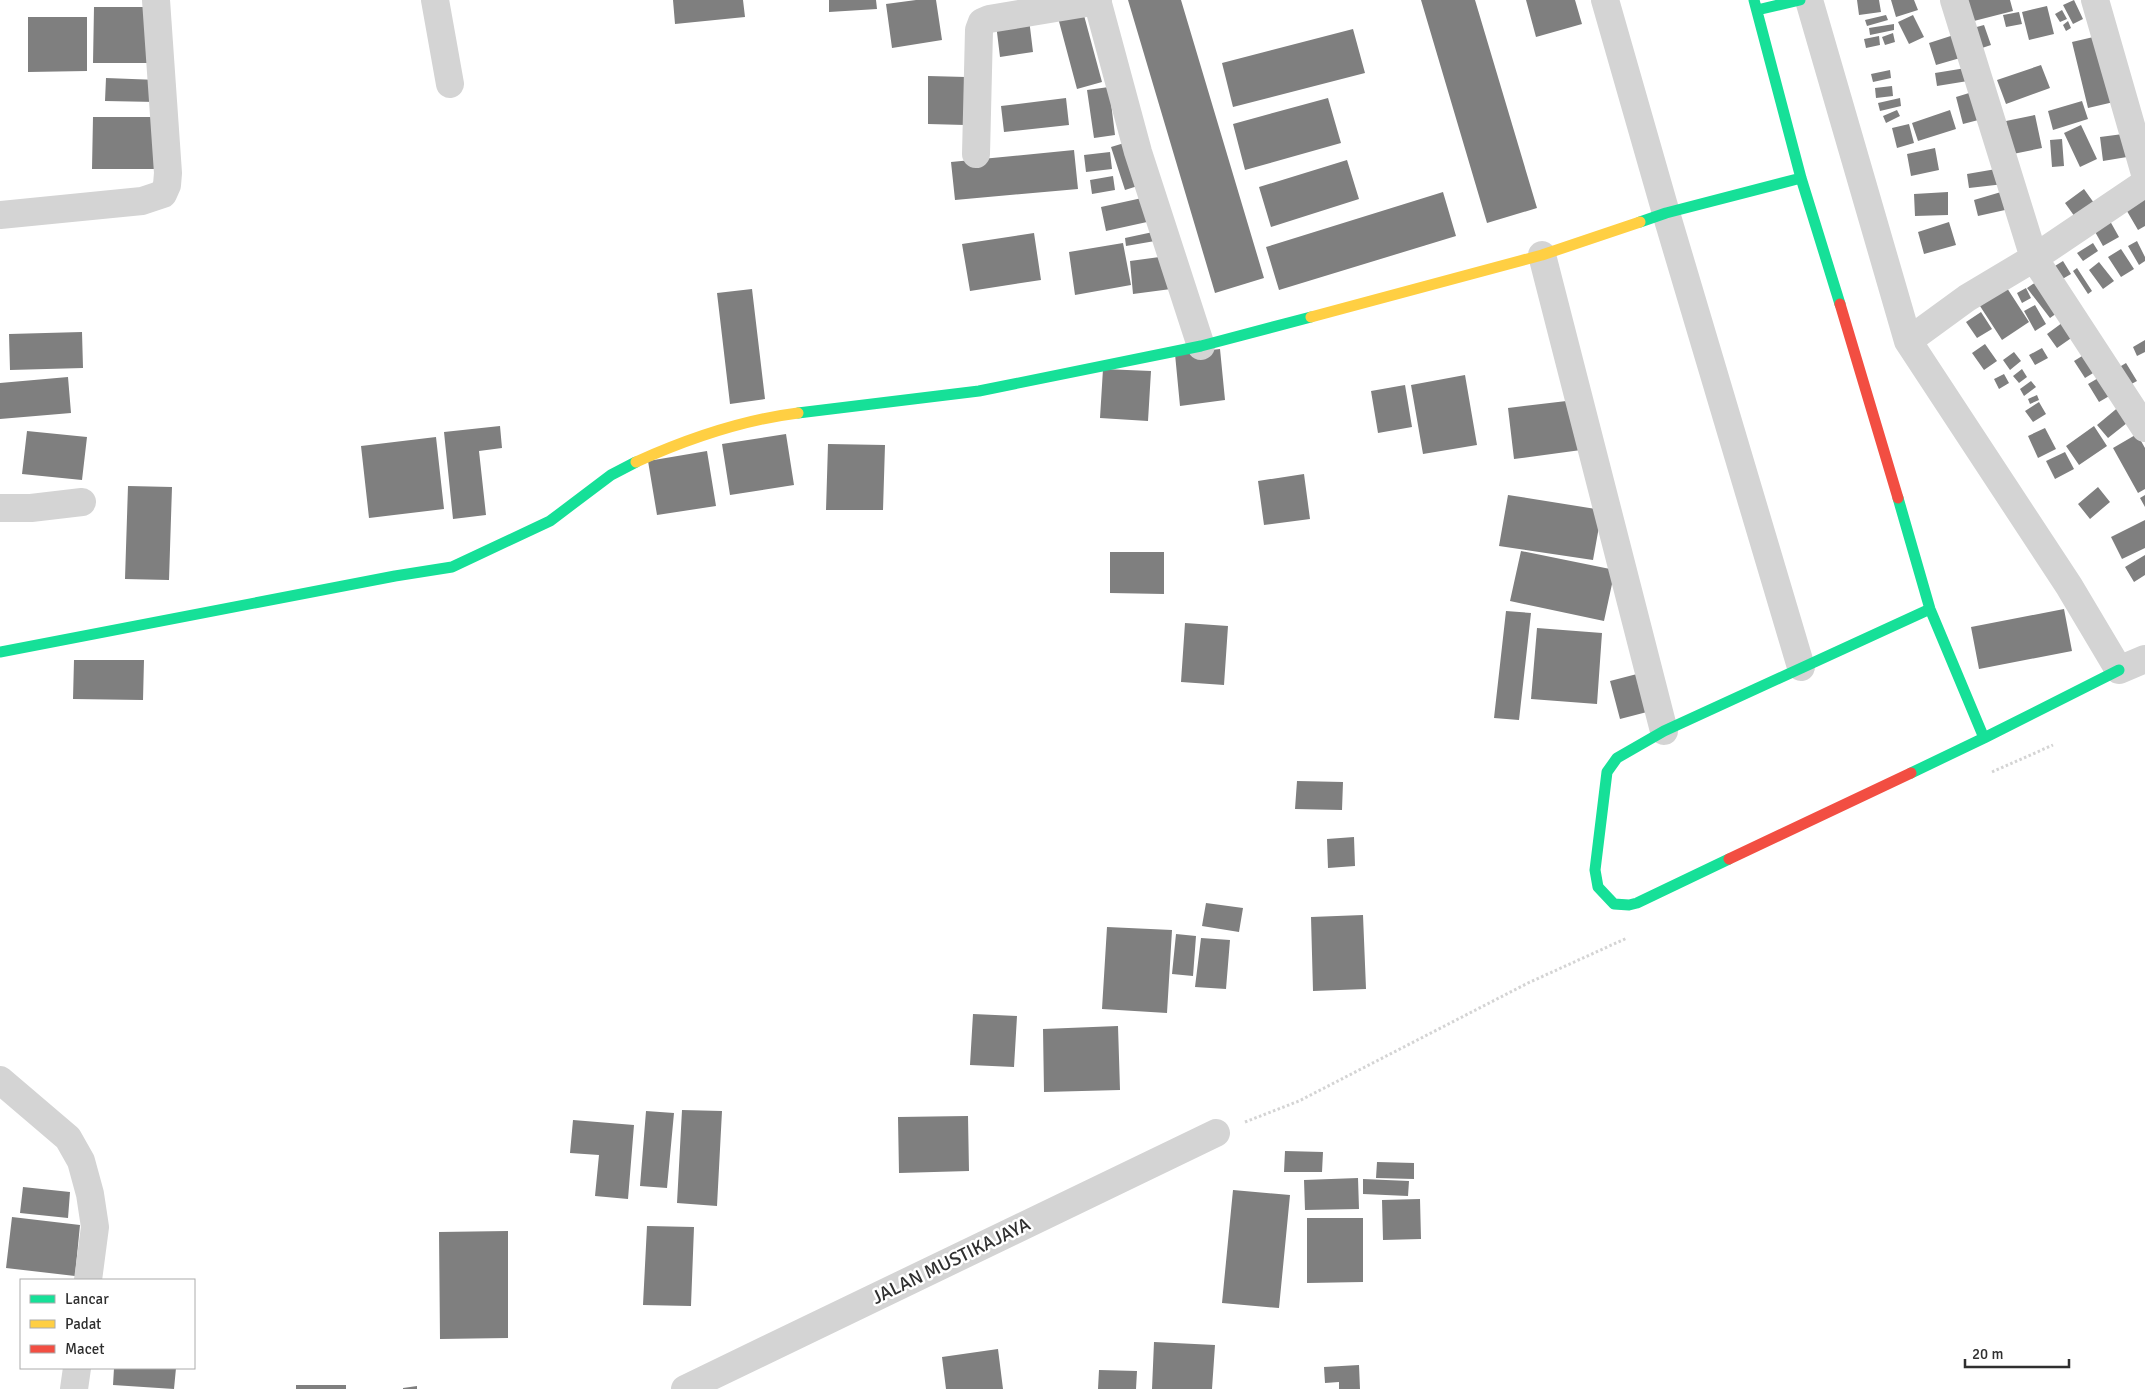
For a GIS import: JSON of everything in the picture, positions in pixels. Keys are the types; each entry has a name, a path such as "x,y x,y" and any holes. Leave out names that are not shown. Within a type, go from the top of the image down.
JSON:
{"street":[{"path":"0,215 142,200 162,194 167,185 168,173 156,0"},
{"path":"435,0 450,84"},
{"path":"976,154 979,30 982,22 989,18 1098,0 1138,152 1201,346"},
{"path":"1606,0 1666,213 1802,667"},
{"path":"1800,0 1756,5 1801,178 1860,365 1930,608 1984,738"},
{"path":"1809,0 1908,341 2069,586 2119,670"},
{"path":"1954,0 2034,258 2145,428"},
{"path":"2095,0 2145,174"},
{"path":"0,652 395,576 452,567 550,521 611,475 621,470 650,456 740,423 764,417 979,391 1201,346 1542,255 1666,213 1801,178"},
{"path":"1908,341 1967,298 2034,258 2145,183"},
{"path":"1542,255 1664,731"},
{"path":"0,508 31,508 82,502"},
{"path":"1930,608 1664,731 1617,758 1608,768 1595,870 1598,887 1614,904 1629,905 1637,903 1984,738 2119,670 2145,660"},
{"path":"0,1080 68,1138 81,1161 90,1194 95,1227 88,1279"},
{"name":"JALAN MUSTIKAJAYA","path":"685,1389 1216,1134"},
{"path":"74,1389 77,1369"}],"building":[{"path":"673,0 743,0 745,17 675,24"},
{"path":"829,0 876,0 877,9 829,12"},
{"path":"916,0 936,0 942,40 892,48 886,4"},
{"path":"1128,0 1181,0 1264,278 1215,293"},
{"path":"1421,0 1475,0 1537,208 1487,223"},
{"path":"1526,0 1575,0 1582,24 1536,37"},
{"path":"1857,0 1879,0 1881,12 1859,15"},
{"path":"1891,0 1914,0 1918,10 1896,17"},
{"path":"1964,0 2010,0 2013,11 1970,22"},
{"path":"2074,0 2083,19 2073,24 2063,5"},
{"path":"2047,6 2054,34 2029,40 2022,12"},
{"path":"94,7 153,7 153,63 93,63"},
{"path":"1082,8 1102,82 1077,89 1057,14"},
{"path":"2062,10 2067,19 2060,22 2055,14"},
{"path":"2019,12 2022,24 2006,27 2003,15"},
{"path":"1886,15 1888,20 1867,26 1865,20"},
{"path":"1913,15 1924,37 1909,44 1898,22"},
{"path":"28,17 87,17 87,71 28,72"},
{"path":"1029,19 1033,52 1000,57 996,24"},
{"path":"2068,21 2071,28 2066,31 2063,25"},
{"path":"1894,24 1894,30 1870,35 1869,28"},
{"path":"1984,25 1991,45 1979,49 1973,28"},
{"path":"1353,29 1365,73 1233,107 1222,63"},
{"path":"1893,33 1895,42 1885,45 1882,37"},
{"path":"1960,33 1967,56 1936,65 1929,43"},
{"path":"2102,35 2118,101 2088,108 2072,42"},
{"path":"1879,36 1880,45 1866,48 1864,39"},
{"path":"2041,65 2050,88 2006,104 1997,80"},
{"path":"1972,67 1974,80 1937,86 1935,73"},
{"path":"1890,70 1891,78 1873,82 1871,74"},
{"path":"928,76 966,77 965,125 928,124"},
{"path":"106,78 158,80 157,102 105,101"},
{"path":"1892,86 1893,96 1876,98 1875,88"},
{"path":"1109,87 1115,135 1094,138 1087,90"},
{"path":"1979,90 1986,118 1963,124 1956,97"},
{"path":"1066,98 1069,125 1004,132 1001,106"},
{"path":"1328,98 1341,143 1245,170 1233,124"},
{"path":"1900,98 1901,106 1880,111 1878,103"},
{"path":"2082,101 2088,119 2053,130 2048,111"},
{"path":"1897,110 1900,116 1886,123 1883,116"},
{"path":"1950,110 1956,129 1918,141 1912,123"},
{"path":"2035,115 2042,148 2013,154 2006,121"},
{"path":"93,117 156,117 156,169 92,169"},
{"path":"1909,124 1914,143 1897,148 1892,128"},
{"path":"2081,125 2097,159 2080,167 2064,133"},
{"path":"2123,134 2127,157 2103,161 2100,137"},
{"path":"2062,139 2064,166 2052,167 2050,140"},
{"path":"1131,141 1144,184 1125,190 1111,147"},
{"path":"1935,148 1939,170 1911,176 1907,154"},
{"path":"1074,150 1078,189 955,200 951,162"},
{"path":"1110,152 1112,169 1086,172 1084,155"},
{"path":"1347,160 1359,199 1271,227 1259,187"},
{"path":"2002,168 2004,184 1969,188 1967,174"},
{"path":"1113,176 1115,190 1092,194 1090,180"},
{"path":"2084,189 2094,203 2075,217 2065,203"},
{"path":"1443,192 1456,236 1279,290 1266,247"},
{"path":"1948,192 1948,215 1915,216 1914,194"},
{"path":"2001,192 2005,210 1978,216 1974,200"},
{"path":"2145,194 2145,226 2138,230 2124,206"},
{"path":"1142,198 1147,222 1106,231 1101,207"},
{"path":"2110,221 2119,237 2103,246 2094,230"},
{"path":"1949,222 1956,245 1924,254 1918,232"},
{"path":"1153,232 1155,241 1126,246 1125,238"},
{"path":"1034,233 1041,280 970,291 962,244"},
{"path":"2137,241 2145,257 2145,261 2139,265 2128,246"},
{"path":"1123,243 1131,285 1075,295 1069,252"},
{"path":"2093,243 2098,251 2083,261 2077,253"},
{"path":"2121,249 2134,269 2121,277 2108,257"},
{"path":"1167,256 1171,289 1133,294 1130,261"},
{"path":"2063,261 2071,274 2059,281 2050,269"},
{"path":"2099,262 2114,281 2103,289 2089,270"},
{"path":"2077,268 2092,291 2088,294 2073,271"},
{"path":"2042,278 2064,308 2050,318 2027,288"},
{"path":"2007,288 2029,322 2002,340 1980,306"},
{"path":"2026,288 2031,298 2022,303 2017,293"},
{"path":"752,289 765,399 730,404 717,293"},
{"path":"2035,305 2046,324 2035,331 2024,311"},
{"path":"1981,312 1992,329 1977,338 1966,322"},
{"path":"2066,320 2077,334 2057,348 2047,334"},
{"path":"82,332 83,368 10,370 9,334"},
{"path":"2145,340 2145,352 2137,356 2133,347"},
{"path":"1985,344 1997,361 1984,370 1972,353"},
{"path":"2042,348 2048,358 2035,365 2029,355"},
{"path":"1220,349 1225,400 1180,406 1175,354"},
{"path":"2014,352 2021,361 2010,370 2003,360"},
{"path":"2087,353 2098,370 2085,378 2074,361"},
{"path":"2126,363 2137,381 2122,389 2111,372"},
{"path":"1103,369 1151,371 1148,421 1100,418"},
{"path":"2022,369 2027,377 2019,383 2013,376"},
{"path":"2004,374 2009,383 1999,389 1994,379"},
{"path":"1465,375 1477,445 1423,454 1411,385"},
{"path":"68,377 71,413 0,419 0,383"},
{"path":"2100,377 2111,395 2099,402 2088,384"},
{"path":"2031,381 2036,387 2024,396 2020,389"},
{"path":"1405,385 1412,427 1378,433 1371,391"},
{"path":"2037,395 2039,400 2030,404 2028,399"},
{"path":"1575,400 1581,450 1514,459 1508,408"},
{"path":"2039,402 2046,414 2033,422 2025,411"},
{"path":"2121,405 2132,419 2108,438 2097,425"},
{"path":"500,426 502,448 479,451 486,515 453,519 444,432"},
{"path":"2094,426 2107,446 2079,465 2066,446"},
{"path":"2045,428 2056,449 2038,458 2028,436"},
{"path":"27,431 87,437 82,480 22,474"},
{"path":"786,434 794,485 730,495 722,444"},
{"path":"2137,434 2145,448 2145,489 2138,493 2113,448"},
{"path":"436,437 444,509 369,518 361,446"},
{"path":"828,444 885,445 883,510 826,510"},
{"path":"707,451 716,506 657,515 648,461"},
{"path":"2065,452 2074,469 2055,479 2046,461"},
{"path":"1304,474 1310,519 1264,525 1258,481"},
{"path":"128,486 172,487 169,580 125,579"},
{"path":"2098,487 2110,502 2090,519 2078,504"},
{"path":"1508,495 1602,510 1593,560 1499,546"},
{"path":"2145,495 2145,507 2140,498"},
{"path":"2145,520 2145,548 2122,559 2111,537"},
{"path":"1521,551 1615,570 1604,621 1510,601"},
{"path":"1110,552 1164,552 1164,594 1110,593"},
{"path":"2145,555 2145,575 2134,582 2125,567"},
{"path":"2064,609 2072,651 1979,669 1971,627"},
{"path":"1506,611 1531,613 1519,720 1494,718"},
{"path":"1185,623 1228,626 1224,685 1181,682"},
{"path":"1537,628 1602,633 1597,704 1531,699"},
{"path":"74,660 144,660 143,700 73,699"},
{"path":"1637,674 1647,712 1620,719 1610,681"},
{"path":"1297,781 1343,782 1342,810 1295,809"},
{"path":"1354,837 1355,866 1328,868 1327,839"},
{"path":"1206,903 1243,908 1239,932 1202,926"},
{"path":"1363,915 1366,989 1313,991 1311,917"},
{"path":"1107,927 1172,930 1167,1013 1102,1009"},
{"path":"1176,934 1196,936 1193,976 1172,974"},
{"path":"1201,938 1230,940 1226,989 1195,987"},
{"path":"973,1014 1017,1016 1014,1067 970,1065"},
{"path":"1118,1026 1120,1090 1044,1092 1043,1029"},
{"path":"682,1110 722,1111 717,1206 677,1203"},
{"path":"646,1111 674,1113 667,1188 640,1186"},
{"path":"968,1116 969,1171 899,1173 898,1117"},
{"path":"573,1120 634,1125 628,1199 595,1196 599,1155 570,1153"},
{"path":"1285,1151 1323,1152 1322,1172 1284,1172"},
{"path":"1377,1162 1414,1163 1414,1179 1376,1178"},
{"path":"1358,1178 1359,1209 1305,1210 1304,1180"},
{"path":"1363,1179 1409,1181 1408,1196 1363,1194"},
{"path":"23,1187 70,1192 68,1218 20,1213"},
{"path":"1233,1190 1290,1195 1279,1308 1222,1303"},
{"path":"1420,1199 1421,1239 1383,1240 1382,1200"},
{"path":"12,1217 80,1225 75,1276 6,1268"},
{"path":"1307,1218 1363,1218 1363,1282 1307,1283"},
{"path":"647,1226 694,1227 691,1306 643,1305"},
{"path":"508,1231 508,1338 440,1339 439,1232"},
{"path":"1154,1342 1215,1345 1212,1389 1152,1389"},
{"path":"998,1349 1003,1389 946,1389 942,1357"},
{"path":"1359,1365 1360,1389 1339,1389 1339,1382 1325,1383 1324,1367"},
{"path":"114,1369 176,1369 174,1389 113,1385"},
{"path":"1099,1370 1137,1371 1136,1389 1098,1389"},
{"path":"296,1385 346,1385 346,1389 296,1389"},
{"path":"417,1386 417,1389 403,1389 403,1388"}],"traffic: fast":[{"path":"1754,0 1801,178 1840,304"},
{"path":"1757,10 1800,0"},
{"path":"1640,222 1666,213 1801,178"},
{"path":"798,413 979,391 1201,346 1311,317"},
{"path":"0,652 395,576 452,567 550,521 611,475 636,462"},
{"path":"1898,498 1930,609 1984,738 2119,670"},
{"path":"1729,859 1637,903 1629,905 1614,904 1598,887 1595,870 1607,772 1617,758 1664,731 1930,609"},
{"path":"1911,773 1984,738"}],"traffic: slow":[{"path":"1311,317 1542,255 1640,222"},
{"path":"636,462 715,432 756,420 798,413"}],"traffic: jam":[{"path":"1840,304 1898,498"},
{"path":"1729,859 1911,773"}]}
